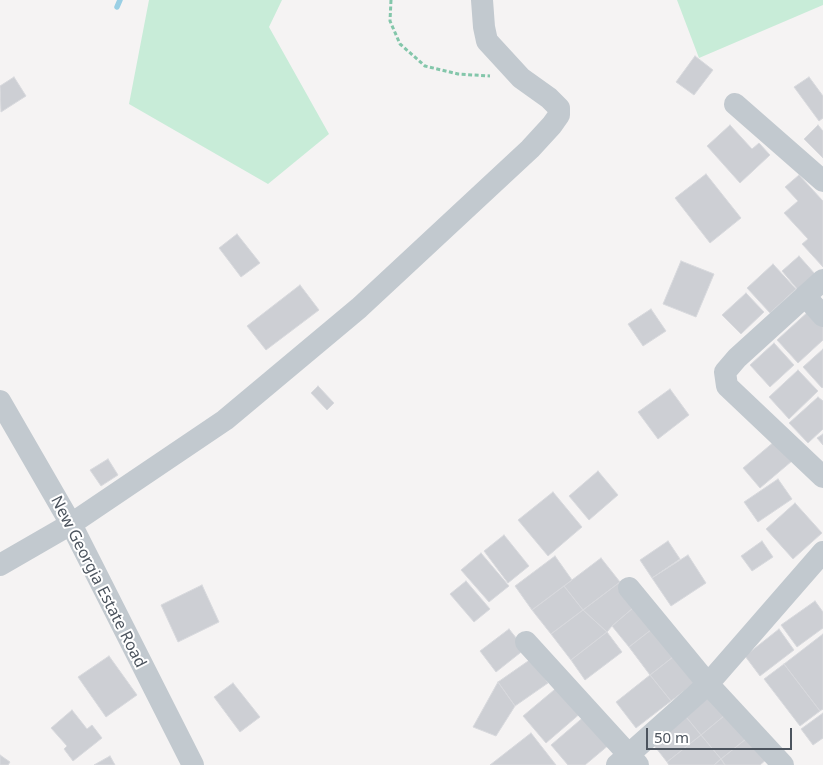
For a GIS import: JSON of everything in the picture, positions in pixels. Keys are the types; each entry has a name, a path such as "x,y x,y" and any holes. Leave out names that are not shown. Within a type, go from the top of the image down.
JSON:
{"street":[{"path":"0,566 70,524 225,420 359,308 530,149 552,126 559,115 559,108 549,98 521,78 487,41 482,0"},
{"path":"735,104 823,182"},
{"path":"823,280 737,358 725,372 726,386 823,477"},
{"path":"805,296 823,316"},
{"name":"New Georgia Estate Road","path":"0,401 70,524 193,765"},
{"path":"526,642 628,762 708,684 823,552"},
{"path":"629,588 708,684 782,765"}],"path":[{"path":"391,0 390,21 400,44 425,66 458,74 521,78"}],"green space":[{"path":"149,0 282,0 269,27 329,134 268,184 129,104"},
{"path":"677,0 823,0 823,5 699,58"}],"building":[{"path":"695,56 713,70 694,95 676,82"},
{"path":"14,77 26,96 1,112 0,86"},
{"path":"809,77 823,96 823,118 819,121 794,87"},
{"path":"730,125 752,149 759,143 770,155 740,183 707,146"},
{"path":"818,125 823,131 823,158 804,139"},
{"path":"706,174 741,218 710,243 675,198"},
{"path":"799,175 823,201 823,267 802,244 808,239 784,213 798,201 785,187"},
{"path":"237,234 260,263 241,277 219,248"},
{"path":"799,256 815,274 798,290 782,271"},
{"path":"681,261 714,274 696,317 663,304"},
{"path":"773,264 796,289 770,313 747,288"},
{"path":"300,285 319,310 266,350 247,326"},
{"path":"746,293 764,312 741,334 722,315"},
{"path":"651,309 666,331 643,346 628,324"},
{"path":"810,310 823,324 823,340 798,363 777,340"},
{"path":"774,343 794,365 770,387 750,365"},
{"path":"823,349 823,387 822,388 803,367"},
{"path":"798,370 818,391 789,419 769,397"},
{"path":"318,386 334,403 327,410 311,393"},
{"path":"670,389 689,415 658,439 638,412"},
{"path":"818,397 823,401 823,429 808,443 789,423"},
{"path":"823,434 823,445 817,438"},
{"path":"775,441 792,461 760,488 743,468"},
{"path":"108,459 118,475 101,486 90,470"},
{"path":"598,471 618,495 589,520 569,496"},
{"path":"778,479 792,499 758,522 744,502"},
{"path":"553,492 582,527 548,556 518,520"},
{"path":"795,503 822,533 793,559 766,529"},
{"path":"504,535 529,566 508,583 484,551"},
{"path":"668,541 680,559 652,578 640,560"},
{"path":"762,541 773,557 752,571 741,556"},
{"path":"481,553 509,586 489,602 461,570"},
{"path":"688,555 706,583 671,606 652,578"},
{"path":"555,556 572,580 532,610 515,586"},
{"path":"601,558 620,582 583,610 564,586"},
{"path":"466,581 490,609 474,622 450,594"},
{"path":"620,582 640,602 607,632 583,610"},
{"path":"202,585 219,622 178,642 161,605"},
{"path":"564,586 583,610 551,634 532,610"},
{"path":"815,601 823,612 823,628 797,647 781,625"},
{"path":"640,602 665,619 629,647 612,626"},
{"path":"583,610 607,632 571,660 551,634"},
{"path":"665,619 687,646 650,675 629,647"},
{"path":"509,629 525,649 496,672 480,651"},
{"path":"779,629 794,650 760,676 745,656"},
{"path":"607,632 622,652 585,680 571,660"},
{"path":"823,634 823,709 820,711 784,664"},
{"path":"687,646 707,673 671,701 650,675"},
{"path":"109,656 137,695 106,717 78,677"},
{"path":"531,659 548,683 515,706 498,682"},
{"path":"784,664 820,711 800,726 764,679"},
{"path":"650,675 671,701 636,728 616,702"},
{"path":"498,682 515,706 496,736 473,727"},
{"path":"233,683 260,717 240,732 214,697"},
{"path":"717,683 736,706 701,735 682,712"},
{"path":"560,685 582,712 546,743 523,716"},
{"path":"736,706 756,731 721,759 701,735"},
{"path":"72,710 87,729 92,725 102,738 73,761 64,749 67,746 51,728"},
{"path":"682,712 701,735 667,762 649,739"},
{"path":"823,713 823,738 813,745 801,729"},
{"path":"586,715 610,744 585,765 568,765 551,745"},
{"path":"756,731 774,753 760,765 725,765 721,759"},
{"path":"531,733 556,765 490,765"},
{"path":"701,735 721,759 714,765 669,765 667,762"},
{"path":"0,755 10,762 8,765 0,765"},
{"path":"110,756 115,765 94,765"},
{"path":"721,759 725,765 714,765"}],"waterway":[{"path":"117,7 120,0"}]}
